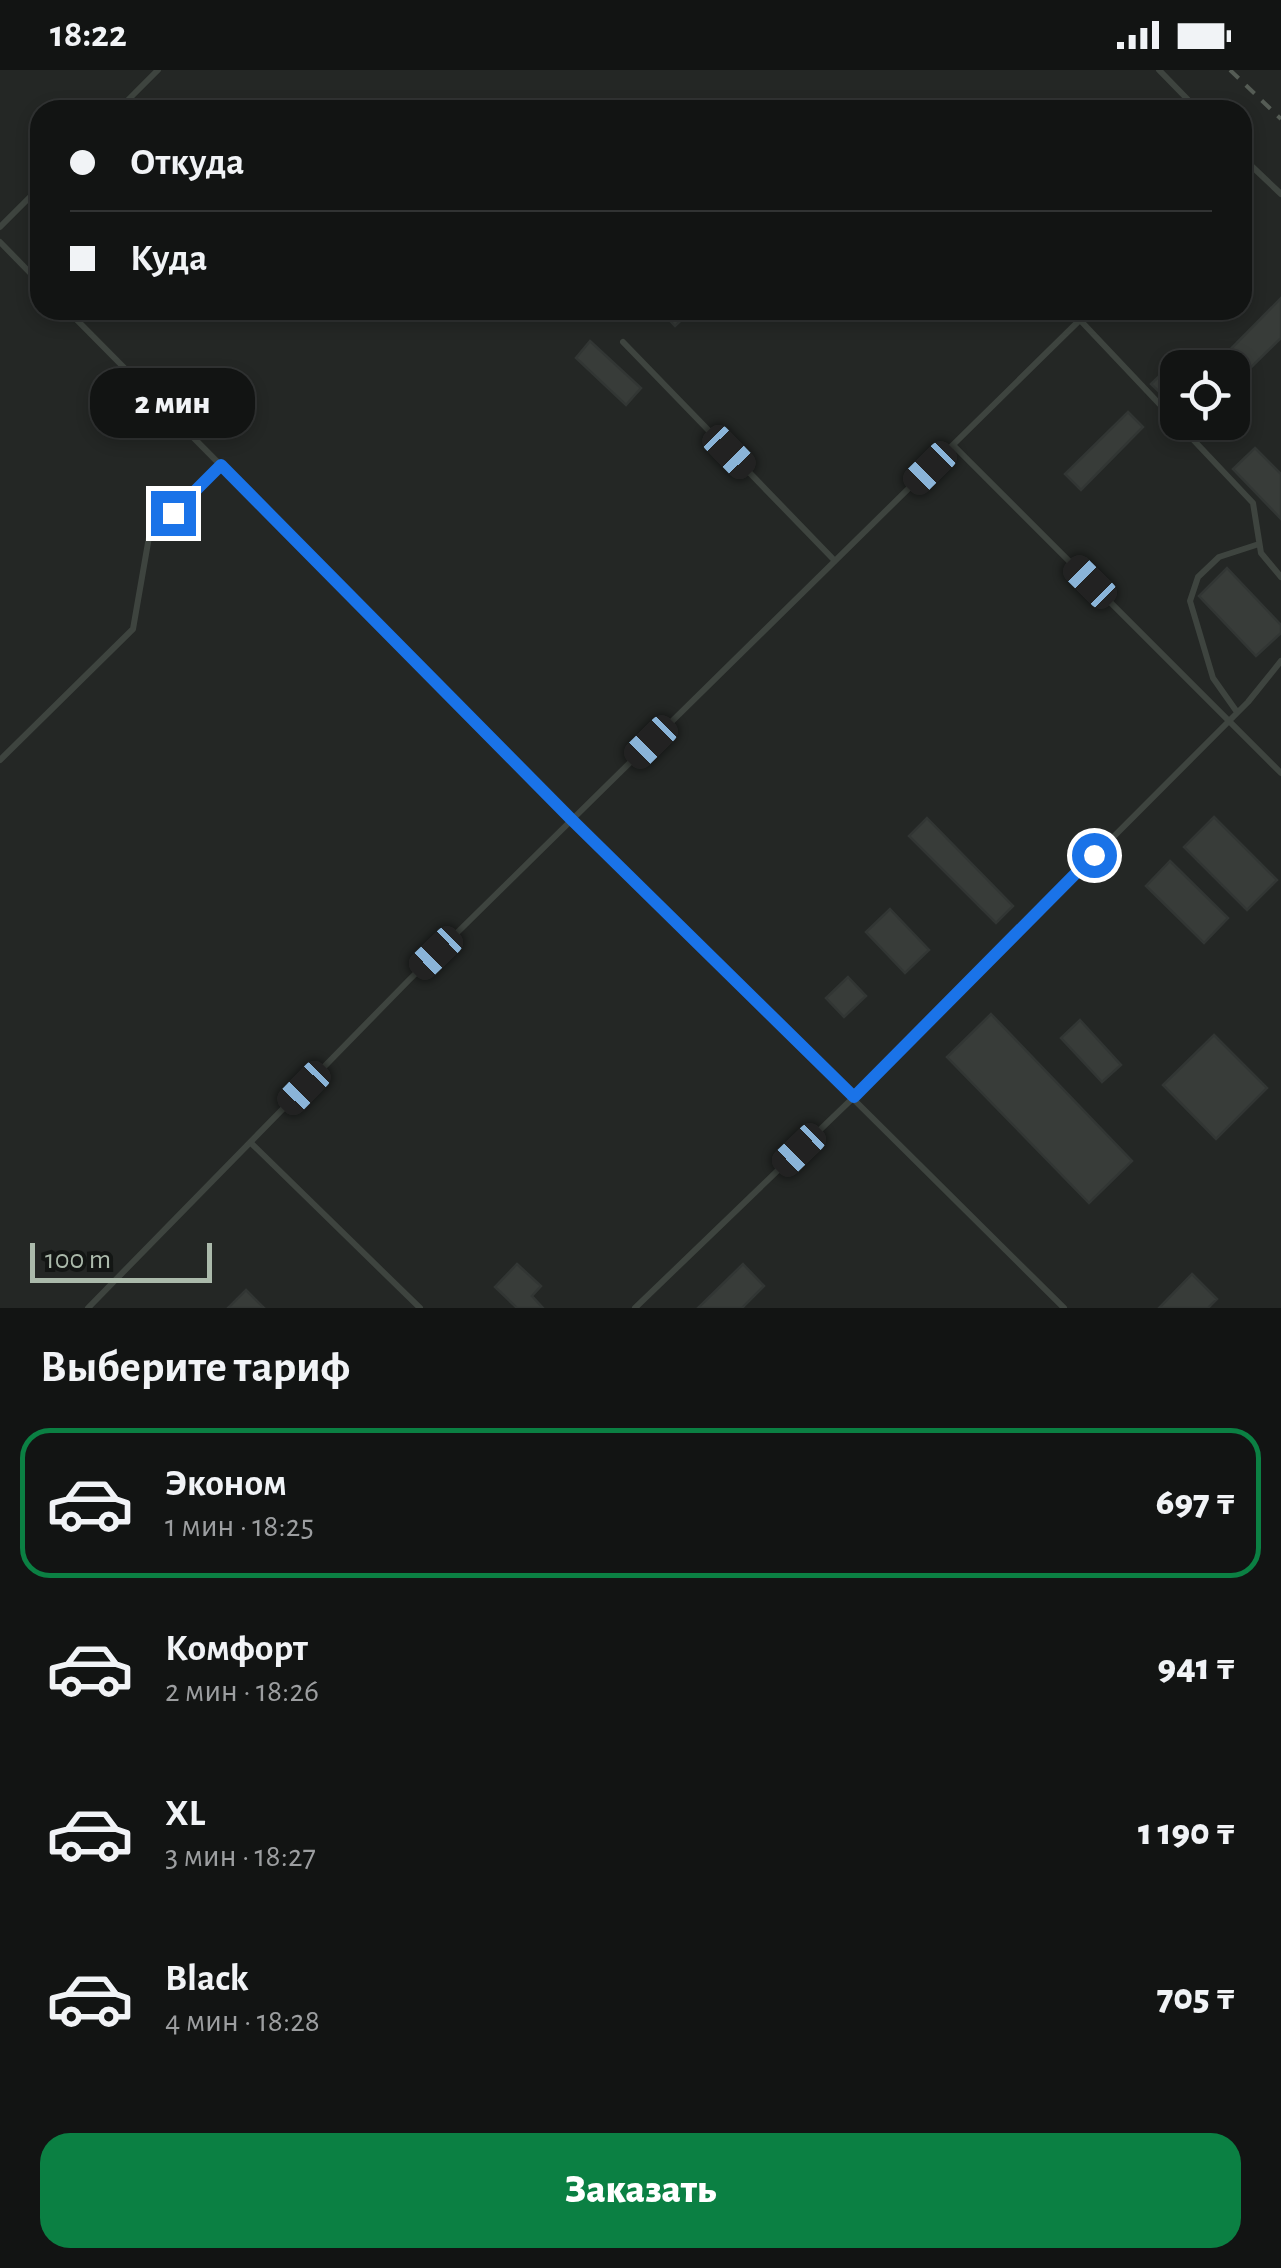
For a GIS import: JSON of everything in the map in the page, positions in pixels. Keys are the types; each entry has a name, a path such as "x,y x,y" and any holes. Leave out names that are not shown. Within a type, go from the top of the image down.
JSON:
{"lane":[{"path":"128,100 158,70"},
{"path":"1159,70 1188,100"},
{"path":"1252,167 1281,194"},
{"path":"0,227 30,197"},
{"path":"0,242 30,273"},
{"path":"77,320 572,820 1064,1308"},
{"path":"88,1308 409,980 1080,320 1253,503 1261,553 1281,577"},
{"path":"623,342 835,560"},
{"path":"953,444 1281,773"},
{"path":"0,760 133,629 148,537 221,465"},
{"path":"1237,712 1214,678 1190,601 1198,576 1219,556 1258,544"},
{"path":"636,1308 854,1097 1237,712 1281,661"},
{"path":"251,1142 420,1308"}],"shaded area":[{"path":"0,70 1281,70 1281,1308 0,1308"}],"building":[{"path":"1281,298 1281,338 1250,368 1250,350 1230,350"},
{"path":"590,341 641,388 626,405 576,358"},
{"path":"1160,375 1160,393 1151,384"},
{"path":"1128,412 1143,427 1081,490 1065,474"},
{"path":"1255,448 1281,474 1281,519 1233,469"},
{"path":"1227,568 1281,625 1281,633 1256,656 1199,596"},
{"path":"1214,817 1277,880 1247,910 1184,847"},
{"path":"927,818 1013,906 996,923 909,836"},
{"path":"1170,861 1228,918 1204,943 1146,886"},
{"path":"890,909 929,950 905,973 866,932"},
{"path":"848,977 866,996 844,1017 826,998"},
{"path":"991,1014 1132,1161 1089,1203 947,1057"},
{"path":"1080,1020 1121,1065 1102,1082 1061,1038"},
{"path":"1214,1035 1267,1088 1216,1139 1163,1085"},
{"path":"517,1264 541,1286 532,1296 543,1308 517,1308 495,1287"},
{"path":"743,1264 764,1286 742,1308 698,1308"},
{"path":"1192,1274 1217,1299 1208,1308 1159,1308"},
{"path":"246,1290 264,1308 228,1308"}],"railway":[{"path":"1230,70 1281,119"}],"route":[{"path":"173,513 221,465 572,820 854,1097 1094,855"}]}
